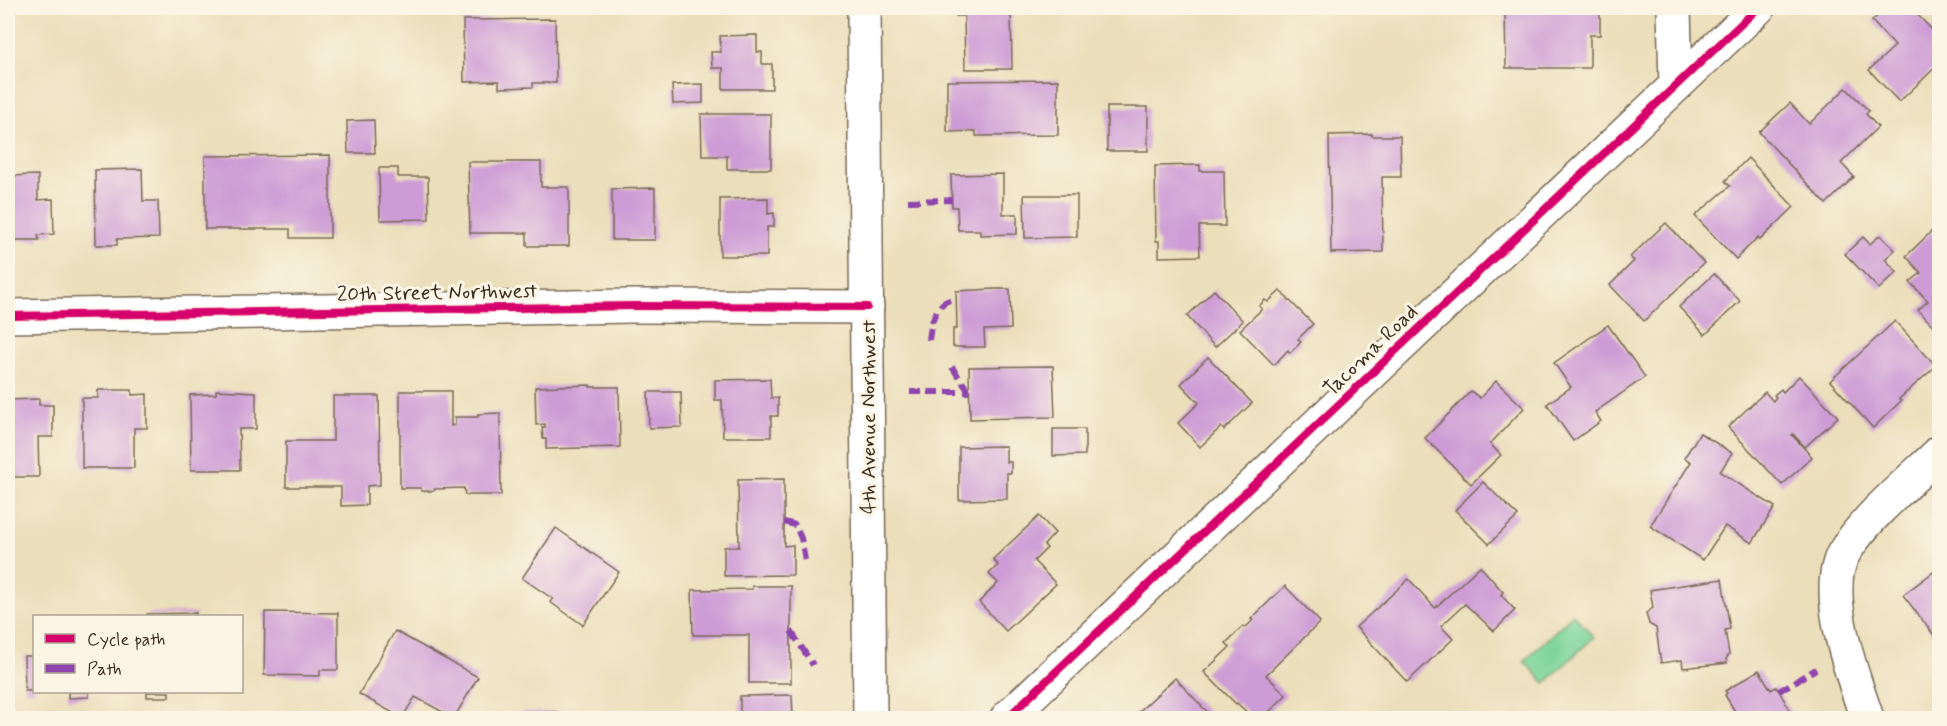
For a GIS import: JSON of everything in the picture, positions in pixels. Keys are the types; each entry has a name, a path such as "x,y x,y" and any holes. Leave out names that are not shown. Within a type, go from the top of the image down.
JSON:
{"street":[{"name":"4th Avenue Northwest","path":"864,8 870,718"},
{"path":"1674,8 1676,85"},
{"name":"Tacoma Road","path":"1006,718 1758,8"},
{"name":"20th Street Northwest","path":"8,316 634,306 867,308"},
{"path":"1866,718 1844,645 1836,603 1836,577 1844,552 1864,526 1940,452"}],"green space":[{"path":"1573,614 1594,637 1545,683 1524,661"}],"building":[{"path":"955,8 1011,8 1012,69 965,69 964,16 956,16"},
{"path":"1505,8 1600,8 1600,35 1590,35 1590,68 1506,68"},
{"path":"1886,8 1911,8 1940,38 1940,63 1899,102 1869,70 1895,46 1872,21"},
{"path":"555,19 556,83 533,83 533,87 499,88 499,81 464,82 463,20"},
{"path":"757,35 757,52 762,52 762,64 772,64 772,89 723,89 723,68 712,68 711,52 721,52 720,36"},
{"path":"1058,80 1058,135 976,136 976,131 947,132 947,81"},
{"path":"703,84 703,103 673,104 672,85"},
{"path":"1846,88 1869,111 1866,114 1878,127 1841,163 1854,177 1826,204 1759,132 1790,103 1809,124"},
{"path":"1107,107 1148,107 1148,151 1107,151"},
{"path":"701,114 771,114 771,169 727,169 727,156 702,156"},
{"path":"374,120 375,153 348,153 347,121"},
{"path":"1372,134 1372,136 1400,136 1401,177 1382,177 1383,252 1331,253 1329,135"},
{"path":"330,155 330,238 290,238 290,229 205,229 205,156"},
{"path":"1748,158 1794,207 1760,240 1758,237 1736,259 1695,216 1730,186 1725,181"},
{"path":"468,162 541,162 541,187 569,187 569,246 527,246 527,233 470,233"},
{"path":"1200,165 1200,171 1224,171 1225,226 1199,226 1200,256 1159,257 1159,241 1156,241 1155,166"},
{"path":"379,168 398,168 398,177 428,177 429,219 380,220"},
{"path":"142,169 143,201 158,201 159,238 117,239 117,245 96,245 95,170"},
{"path":"1003,174 1003,214 1017,214 1017,234 980,235 980,230 958,230 957,207 952,207 951,175"},
{"path":"38,175 38,200 53,199 54,234 38,235 39,240 10,240 10,245 8,245 8,176"},
{"path":"655,188 655,240 612,240 612,189"},
{"path":"1024,195 1077,195 1077,237 1025,238"},
{"path":"768,198 768,214 774,213 774,227 767,227 767,256 720,256 720,199"},
{"path":"1666,223 1704,263 1644,321 1610,285 1634,261 1630,257"},
{"path":"1932,231 1940,238 1940,333 1918,310 1928,301 1910,282 1921,273 1906,256"},
{"path":"1880,235 1895,250 1885,259 1897,272 1879,289 1845,254 1863,237 1870,244"},
{"path":"1714,274 1740,301 1705,335 1679,307"},
{"path":"1010,289 1011,329 984,330 985,347 953,347 953,329 957,329 956,291"},
{"path":"1214,290 1243,321 1215,347 1187,316"},
{"path":"1280,291 1313,324 1298,339 1301,342 1290,353 1288,350 1274,365 1240,330 1262,309 1259,306 1265,300 1268,302"},
{"path":"1895,321 1936,366 1899,399 1901,401 1873,428 1830,381"},
{"path":"1608,325 1645,377 1595,412 1601,421 1573,441 1547,404 1571,387 1554,363"},
{"path":"1208,357 1252,403 1224,430 1221,427 1200,447 1178,423 1199,403 1181,384"},
{"path":"1053,366 1055,417 970,419 969,367"},
{"path":"1799,376 1838,417 1805,447 1792,435 1812,457 1782,485 1728,427 1765,392 1773,401 1776,397 1774,395 1781,389 1783,392"},
{"path":"770,379 771,398 778,398 778,416 771,416 771,437 723,437 722,400 715,400 715,380"},
{"path":"1496,381 1524,408 1490,444 1501,455 1471,484 1425,438 1471,391 1480,398"},
{"path":"590,385 590,387 619,387 620,447 546,449 542,427 545,427 545,424 536,425 535,387"},
{"path":"98,390 132,390 132,395 147,394 147,428 134,428 134,468 82,468 82,398 98,398"},
{"path":"216,390 256,392 256,429 239,429 240,470 191,470 190,395 216,394"},
{"path":"400,391 451,391 451,426 455,425 455,417 478,417 478,414 500,413 501,495 465,495 464,488 421,491 421,488 400,488"},
{"path":"648,392 681,392 682,427 649,428"},
{"path":"333,396 379,396 380,485 367,486 367,505 341,506 341,487 286,487 286,441 333,441"},
{"path":"39,399 39,405 53,405 53,437 38,437 39,477 8,477 8,400"},
{"path":"1053,429 1085,429 1085,455 1053,456"},
{"path":"1700,433 1732,453 1720,472 1775,507 1752,543 1725,526 1703,560 1650,526 1691,462 1684,458"},
{"path":"1006,446 1006,462 1011,462 1011,473 1007,473 1007,499 959,500 959,447"},
{"path":"784,479 784,546 793,545 793,575 724,576 724,547 739,547 738,480"},
{"path":"1483,482 1518,516 1489,544 1455,510"},
{"path":"1039,516 1055,533 1044,545 1047,548 1034,561 1056,584 1006,631 979,602 998,583 989,574 998,565 993,559"},
{"path":"556,528 619,572 583,625 550,602 553,599 522,578"},
{"path":"1480,566 1503,592 1501,595 1515,610 1494,631 1465,604 1441,626 1453,639 1407,682 1356,627 1409,579 1435,608"},
{"path":"1940,567 1940,643 1903,595"},
{"path":"1722,579 1730,629 1725,630 1729,654 1726,659 1727,663 1683,668 1682,660 1661,663 1656,628 1649,624 1646,613 1653,608 1650,590"},
{"path":"752,586 791,586 791,683 749,683 749,635 693,635 692,590 752,589"},
{"path":"1285,586 1320,622 1266,675 1286,695 1263,718 1253,718 1204,672 1230,647 1226,643 1243,626 1245,628 1253,620 1251,619"},
{"path":"265,612 338,613 338,670 320,670 320,676 264,675"},
{"path":"196,613 196,615 147,615"},
{"path":"395,631 478,677 454,718 415,697 402,718 359,694"},
{"path":"24,656 33,656 33,691 25,691"},
{"path":"1759,670 1771,690 1776,687 1779,691 1794,718 1739,718 1725,695 1727,693 1725,691"},
{"path":"1175,678 1213,718 1132,718"},
{"path":"68,693 89,693 89,697 68,698"},
{"path":"147,693 169,693 169,697 147,697"},
{"path":"792,695 793,718 740,718 740,696"},
{"path":"521,712 558,712 558,718 521,718"}],"marked path":[{"path":"908,201 952,200"},
{"path":"929,340 935,313 943,303 956,299"},
{"path":"952,367 969,392"},
{"path":"910,392 969,392"},
{"path":"784,522 795,525 801,538 805,560"},
{"path":"791,631 813,665"},
{"path":"1779,691 1816,669"}],"cycle path":[{"path":"1007,718 1758,8"},
{"path":"8,316 634,306 867,307"}]}
